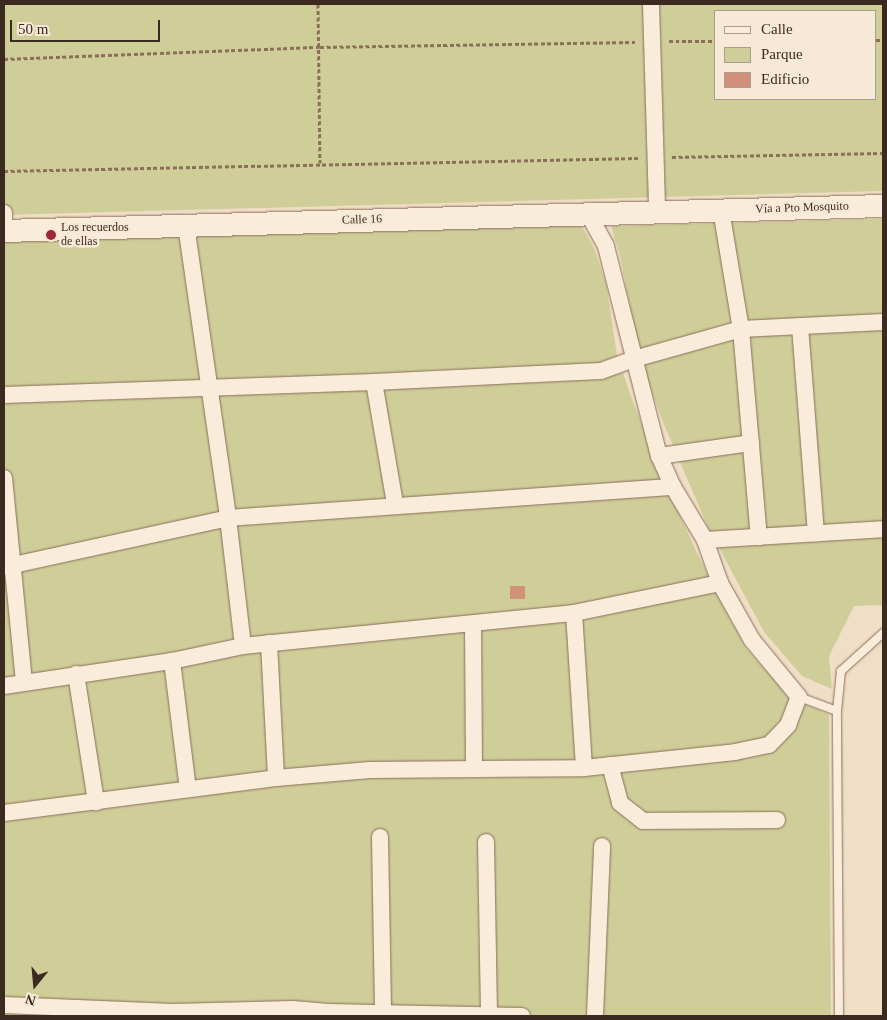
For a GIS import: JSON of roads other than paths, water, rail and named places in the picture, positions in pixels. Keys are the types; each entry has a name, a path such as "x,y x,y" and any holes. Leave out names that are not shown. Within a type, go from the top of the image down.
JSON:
{"street":[{"path":"651,4 658,212"},
{"name":"Vía a Pto Mosquito","path":"721,210 883,206"},
{"path":"721,210 741,329 759,537"},
{"name":"Calle 16","path":"4,230 721,210"},
{"path":"4,213 4,230"},
{"path":"4,813 276,778 370,770 584,768 735,752 769,745 788,725 799,697 752,640 720,583 705,540 673,487 658,456 606,246 588,214"},
{"path":"186,225 228,518 243,646"},
{"path":"4,395 374,382 601,371 634,359 741,329 883,322"},
{"path":"800,326 816,533"},
{"path":"374,382 395,504"},
{"path":"658,456 751,443"},
{"path":"4,478 9,567 24,682"},
{"path":"9,567 228,518 395,504 673,487"},
{"path":"705,540 883,529"},
{"path":"4,686 172,660 243,646 574,613 720,583"},
{"path":"574,613 584,768"},
{"path":"473,624 474,769"},
{"path":"269,643 276,778"},
{"path":"172,660 188,788"},
{"path":"76,674 96,802"},
{"path":"610,765 620,803 643,821 777,820"},
{"path":"380,837 383,1015"},
{"path":"486,842 489,1016"},
{"path":"595,1016 602,846"},
{"path":"4,1005 172,1012 522,1016"}],"lane":[{"path":"839,1016 837,711 841,671 883,633"},
{"path":"799,697 837,711"}],"place":[{"name":"Los recuerdos de ellas","path":"51,235"}]}
